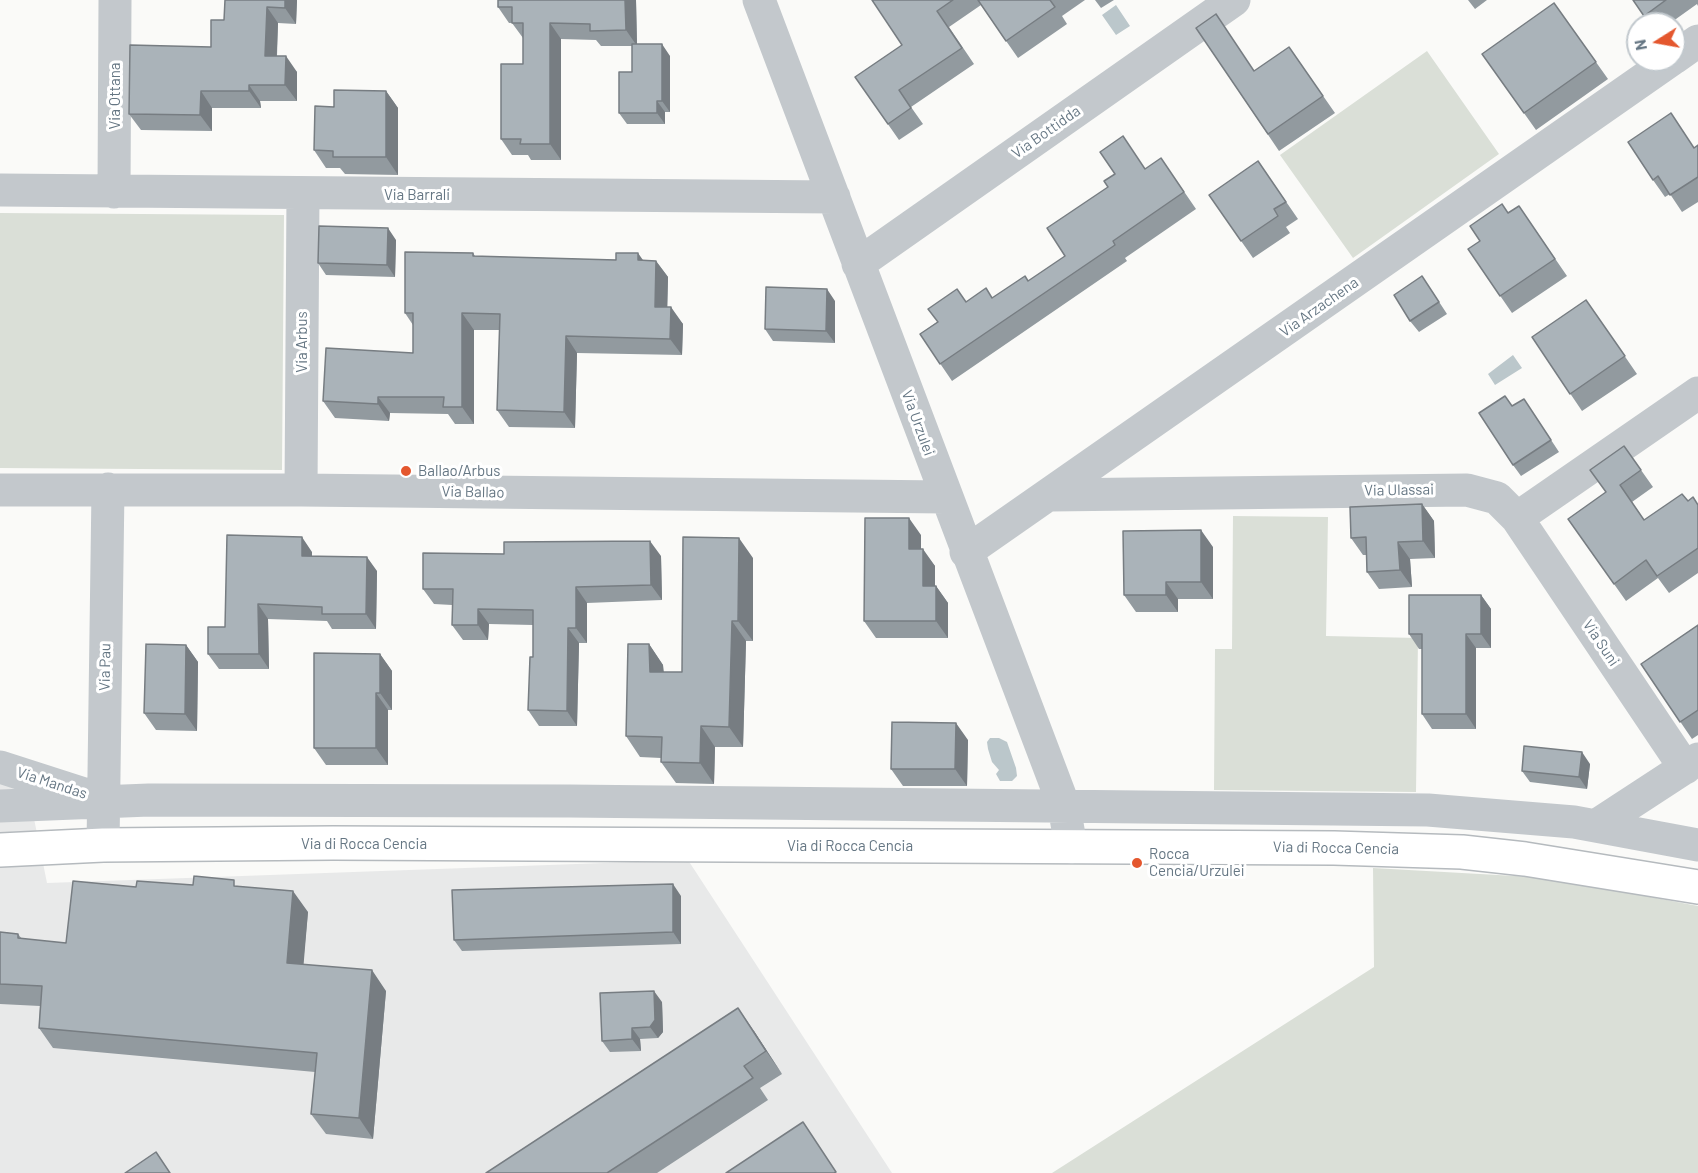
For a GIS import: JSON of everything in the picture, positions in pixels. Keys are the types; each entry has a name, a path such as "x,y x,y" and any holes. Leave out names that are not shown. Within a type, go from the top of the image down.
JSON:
{"main road":[{"name":"Via di Rocca Cencia","path":"0,850 103,845 387,844 1322,847 1462,852 1584,867 1698,887"}],"street":[{"name":"Via Ottana","path":"114,192 115,0"},
{"name":"Via Urzulei","path":"759,0 945,497 1064,806 1071,847"},
{"name":"Via Bottidda","path":"858,264 1234,0"},
{"name":"Via Arzachena","path":"966,552 1051,495 1653,72"},
{"name":"Via Barrali","path":"0,190 834,197"},
{"name":"Via Arbus","path":"301,490 303,194"},
{"path":"1517,518 1698,393"},
{"name":"Via Pau","path":"103,845 108,489"},
{"name":"Via Ballao","path":"0,490 301,490 945,497"},
{"name":"Via Ulassai","path":"1051,495 1467,490 1497,498 1517,518"},
{"name":"Via Suni","path":"1517,518 1692,764"},
{"path":"1597,825 1692,764"},
{"name":"Via Mandas","path":"0,766 103,800"},
{"path":"0,807 103,800 1428,810 1528,816 1597,825 1698,845"},
{"path":"387,801 387,844"}],"shaded area":[{"path":"1116,5 1130,26 1116,35 1102,15"},
{"path":"1427,51 1499,154 1353,258 1280,155"},
{"path":"0,213 284,215 282,470 0,468"},
{"path":"1513,355 1522,368 1495,385 1488,374"},
{"path":"1233,516 1328,517 1326,636 1418,638 1416,792 1214,790 1215,649 1232,649"},
{"path":"990,738 999,738 1007,742 1016,768 1017,776 1012,781 1000,781 996,774 999,770 992,762 988,749 987,742"},
{"path":"0,776 27,784 47,883 688,860 892,1173 0,1173"},
{"path":"1373,868 1551,878 1698,906 1698,1173 1052,1173 1374,967"}],"building":[{"path":"225,0 285,0 285,8 267,7 265,56 286,56 285,85 249,85 249,91 201,91 200,115 129,114 130,45 211,47 211,20 224,20"},
{"path":"498,0 625,0 626,30 590,31 590,24 550,23 550,144 520,144 521,139 501,139 501,64 523,64 523,23 512,23 512,7 498,7"},
{"path":"872,0 953,0 937,11 962,48 899,90 911,108 888,124 855,77 902,45"},
{"path":"978,0 1050,0 1055,7 1006,41"},
{"path":"1633,0 1666,0 1650,12 1641,12"},
{"path":"1554,3 1596,62 1524,113 1482,54"},
{"path":"1216,14 1254,71 1289,47 1323,96 1268,134 1196,28"},
{"path":"632,44 662,44 662,101 657,101 657,113 619,113 619,72 632,72"},
{"path":"334,90 386,91 386,157 333,157 333,151 314,150 315,106 334,107"},
{"path":"1671,113 1694,148 1698,145 1698,177 1670,195 1658,176 1653,180 1628,142"},
{"path":"1123,136 1145,169 1161,158 1184,192 1113,241 1115,245 940,364 920,334 938,322 928,309 957,289 966,302 986,288 992,298 1025,276 1028,281 1065,256 1047,228 1108,187 1104,181 1115,174 1100,152"},
{"path":"1258,161 1286,202 1274,209 1278,216 1241,241 1209,195"},
{"path":"1502,204 1508,213 1519,206 1555,259 1500,296 1468,249 1480,241 1470,226"},
{"path":"319,226 388,228 387,265 318,263"},
{"path":"405,252 616,260 616,253 638,253 638,260 656,261 655,307 671,307 670,339 566,336 564,412 497,410 500,314 462,313 462,407 443,407 444,397 378,397 378,404 323,401 326,348 413,353 413,313 405,313"},
{"path":"1422,276 1439,302 1410,321 1394,295"},
{"path":"766,287 827,289 826,331 765,329"},
{"path":"1586,300 1625,356 1570,394 1532,337"},
{"path":"1505,396 1512,406 1524,399 1551,440 1513,465 1479,413"},
{"path":"1624,446 1641,470 1620,485 1644,520 1682,494 1688,501 1693,497 1698,505 1698,548 1657,576 1646,560 1614,584 1568,519 1606,492 1590,470"},
{"path":"1422,504 1423,541 1398,542 1400,570 1367,572 1366,537 1351,538 1350,507"},
{"path":"865,518 909,518 909,549 923,549 923,586 936,586 936,621 864,621"},
{"path":"1201,530 1201,582 1166,582 1166,595 1124,595 1123,531"},
{"path":"227,535 302,537 302,556 367,557 366,614 322,614 322,607 258,604 259,654 208,654 208,627 225,627"},
{"path":"683,537 739,538 738,621 732,621 729,727 701,726 700,763 661,762 662,737 626,736 628,644 649,644 650,672 682,672"},
{"path":"650,541 651,585 576,587 576,628 568,628 567,711 528,710 530,657 533,657 533,610 478,609 478,625 452,625 453,589 423,589 423,553 504,554 504,542"},
{"path":"1409,595 1481,595 1481,634 1466,634 1466,714 1422,714 1422,634 1409,634"},
{"path":"1698,625 1698,710 1680,722 1641,664"},
{"path":"146,644 186,645 185,714 144,713"},
{"path":"314,653 380,654 380,693 376,693 376,748 314,748"},
{"path":"892,722 956,723 955,769 891,769"},
{"path":"1524,746 1582,752 1579,777 1522,771"},
{"path":"194,876 234,880 234,886 293,891 287,963 372,970 359,1118 311,1114 317,1053 39,1028 42,986 0,984 0,932 18,934 18,938 66,943 73,881 136,887 137,881 193,885"},
{"path":"673,884 673,932 454,940 452,890"},
{"path":"654,991 655,1020 650,1027 632,1028 632,1039 602,1041 600,993"},
{"path":"738,1008 766,1051 744,1066 753,1078 607,1173 486,1173"},
{"path":"803,1122 836,1172 726,1173"},
{"path":"156,1152 170,1173 125,1173"}],"place":[{"name":"Ballao/Arbus","path":"406,471"},
{"name":"Rocca Cencia/Urzulei","path":"1137,863"}]}
